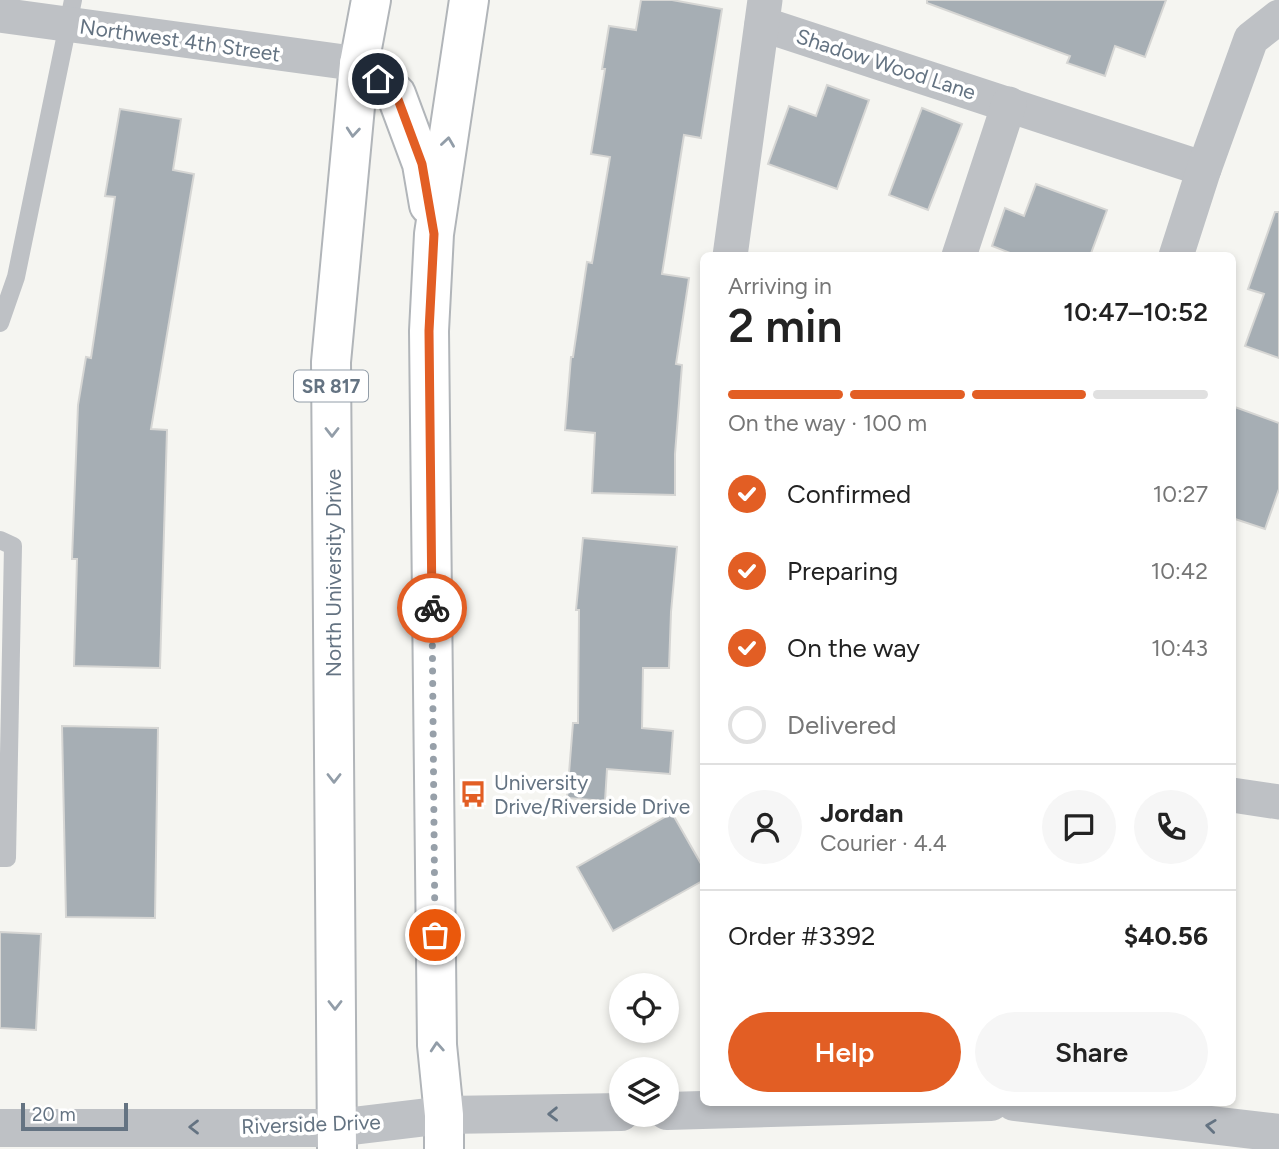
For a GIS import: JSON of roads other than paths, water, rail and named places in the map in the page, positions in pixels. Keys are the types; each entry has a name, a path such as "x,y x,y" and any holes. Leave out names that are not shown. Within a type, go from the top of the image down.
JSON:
{"main road":[{"name":"North University Drive","path":"336,1138 331,362 359,65 370,0"},
{"path":"444,1132 436,1045 429,331 434,234 469,0"},
{"path":"359,65 396,94 422,164 434,234"}],"street":[{"name":"Northwest 4th Street","path":"0,15 70,12 359,65"},
{"name":"Shadow Wood Lane","path":"731,252 763,12 1009,104 1204,169"},
{"path":"1177,252 1251,38 1279,17"},
{"path":"960,252 1009,104"},
{"path":"1236,796 1279,802"},
{"path":"679,1111 847,1106"},
{"path":"1048,1106 1279,1133"},
{"name":"Riverside Drive","path":"0,1128 336,1138 444,1132 609,1113"}],"lane":[{"path":"0,323 16,276 70,12"},
{"path":"0,540 13,546 7,858 0,858"}],"place":[{"name":"University Drive/Riverside Drive","path":"473,794"}]}
